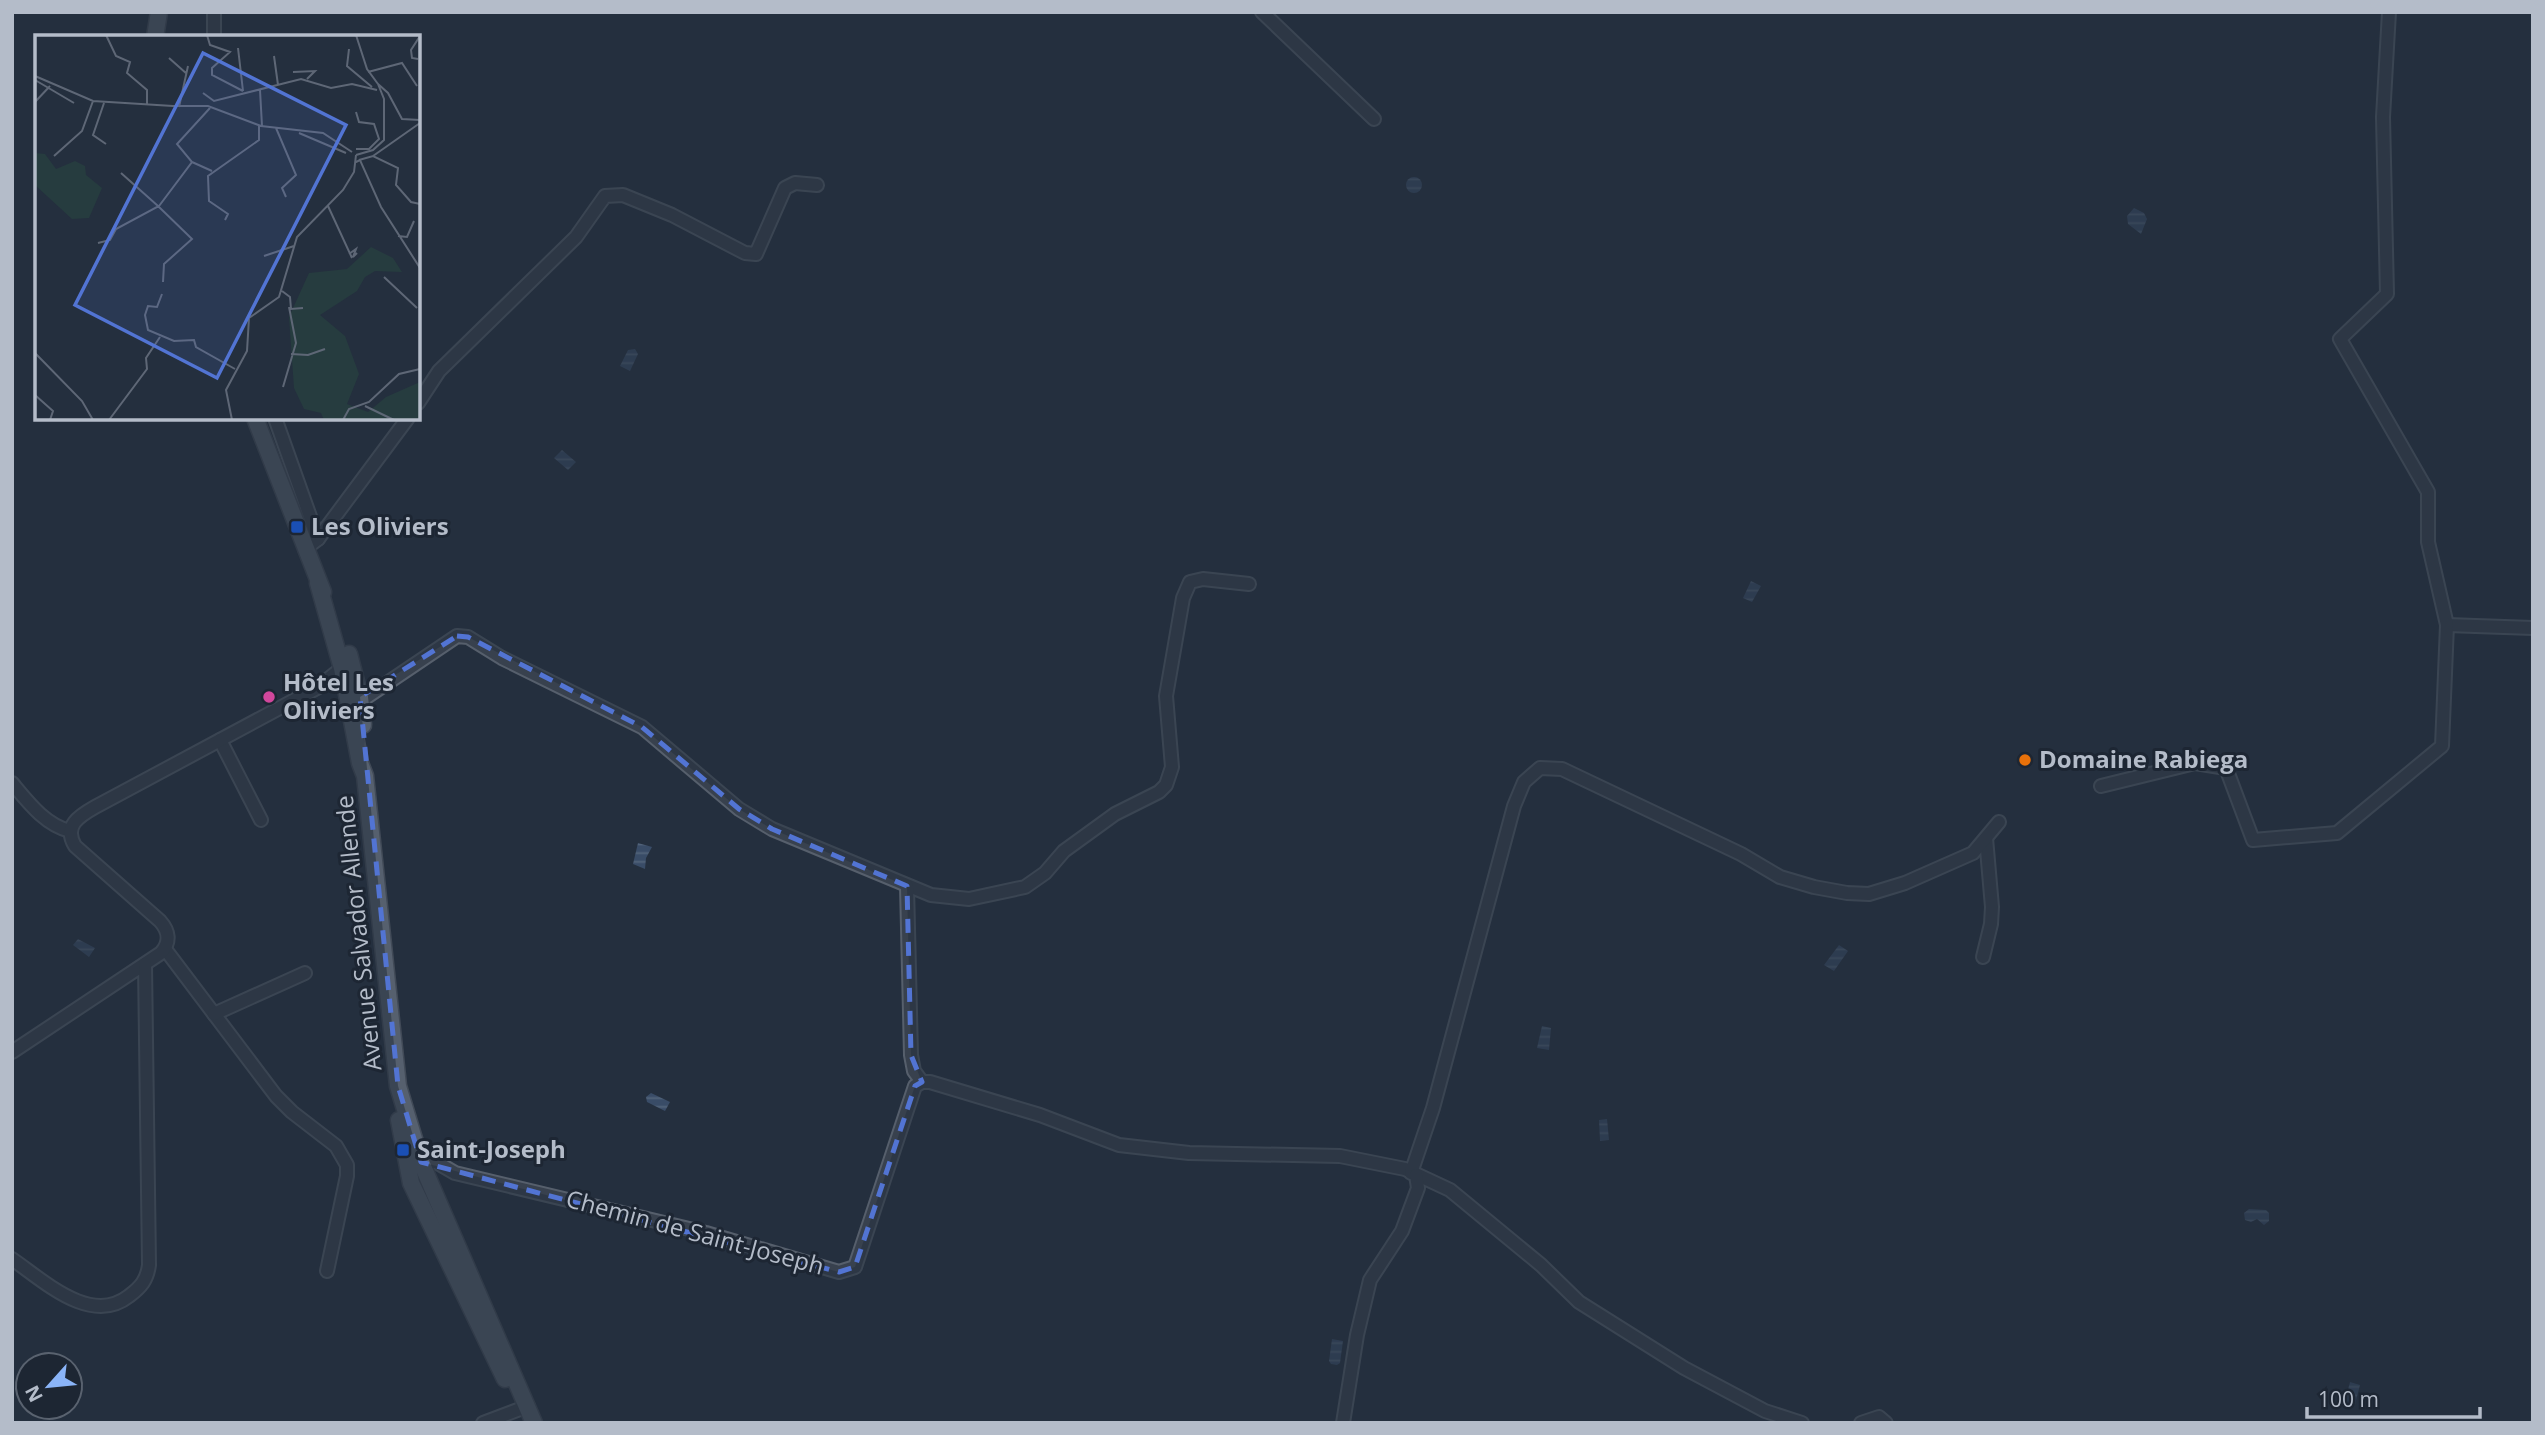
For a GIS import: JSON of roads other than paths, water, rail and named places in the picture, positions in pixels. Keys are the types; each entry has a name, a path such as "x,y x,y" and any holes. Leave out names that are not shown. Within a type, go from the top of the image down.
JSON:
{"main road":[{"path":"155,35 159,12"},
{"name":"Avenue Salvador Allende","path":"256,420 312,544 318,583 362,717 367,763 365,776 398,1086 421,1162 525,1413"},
{"name":"Avenue Salvador Allende","path":"351,681 360,763 365,776"},
{"name":"Avenue Salvador Allende","path":"398,1086 396,1101 411,1183 525,1413 534,1423"}],"street":[{"path":"214,12 214,35"},
{"path":"1262,12 1374,119"},
{"path":"2101,786 2196,763 2226,768 2253,841 2337,833 2442,746 2447,625 2428,542 2428,492 2340,339 2387,294 2383,117 2389,12"},
{"path":"420,400 439,371 576,237 605,196 623,195 672,215 745,253 757,254 785,188 795,183 817,185"},
{"path":"276,420 312,544"},
{"path":"312,544 406,420"},
{"path":"351,681 368,696 457,636 468,637 502,658 642,727 739,809 772,829 931,895 968,899 1025,887 1045,873 1064,851 1115,814 1159,792 1166,785 1172,767 1166,696 1183,598 1190,582 1203,579 1250,584"},
{"path":"2447,625 2533,628"},
{"path":"12,1052 145,964 165,949 169,935 166,928 75,846 70,831 73,824 83,814 317,688 351,681"},
{"path":"317,688 351,681"},
{"path":"220,740 261,820"},
{"path":"1343,1423 1357,1335 1370,1280 1402,1231 1418,1188 1414,1174 1514,806 1524,782 1540,768 1562,769 1741,854 1780,877 1847,893 1870,894 1905,883 1973,853 1999,822"},
{"path":"12,783 38,813 60,829 70,831"},
{"path":"1983,957 1992,907 1986,838"},
{"path":"907,886 911,1055 914,1071 922,1082 930,1082 1040,1115 1119,1145 1189,1153 1340,1156 1414,1174 1450,1190 1541,1265 1578,1302 1684,1368 1765,1411 1802,1423"},
{"path":"165,949 276,1096 336,1146 344,1156 347,1176 327,1271"},
{"path":"12,1259 68,1297 90,1306 110,1306 124,1300 139,1289 147,1278 145,964"},
{"path":"214,1014 305,973"},
{"name":"Chemin de Saint-Joseph","path":"421,1162 436,1162 455,1173 706,1233 839,1272 855,1267 915,1086 922,1082"},
{"path":"400,1125 412,1158 421,1162"},
{"path":"483,1423 525,1413"},
{"path":"1861,1423 1879,1417 1886,1423"}],"water":[{"path":"1414,177 1420,179 1420,191 1414,193 1408,191 1406,185 1408,179"},
{"path":"2134,208 2144,213 2147,219 2141,234 2128,224 2127,216"},
{"path":"635,349 638,354 630,371 620,366 628,350"},
{"path":"562,450 576,462 568,470 554,458"},
{"path":"1751,581 1761,586 1752,602 1743,598"},
{"path":"638,843 652,847 646,858 645,869 633,864"},
{"path":"78,939 95,948 89,957 73,945"},
{"path":"1839,945 1848,951 1834,971 1824,965"},
{"path":"1542,1026 1551,1028 1549,1050 1537,1048"},
{"path":"651,1093 670,1102 665,1111 647,1102 646,1097"},
{"path":"1607,1119 1609,1140 1600,1141 1599,1120"},
{"path":"2249,1209 2266,1210 2269,1213 2269,1221 2264,1225 2257,1219 2251,1222 2245,1220 2244,1213"},
{"path":"1332,1339 1343,1341 1340,1363 1337,1365 1329,1361"},
{"path":"2350,1382 2360,1385 2355,1404 2350,1405 2345,1401"}],"place":[{"name":"Les Oliviers","path":"297,527"},
{"name":"Hôtel Les Oliviers","path":"269,697"},
{"name":"Domaine Rabiega","path":"2025,760"},
{"name":"Saint-Joseph","path":"403,1150"}]}
